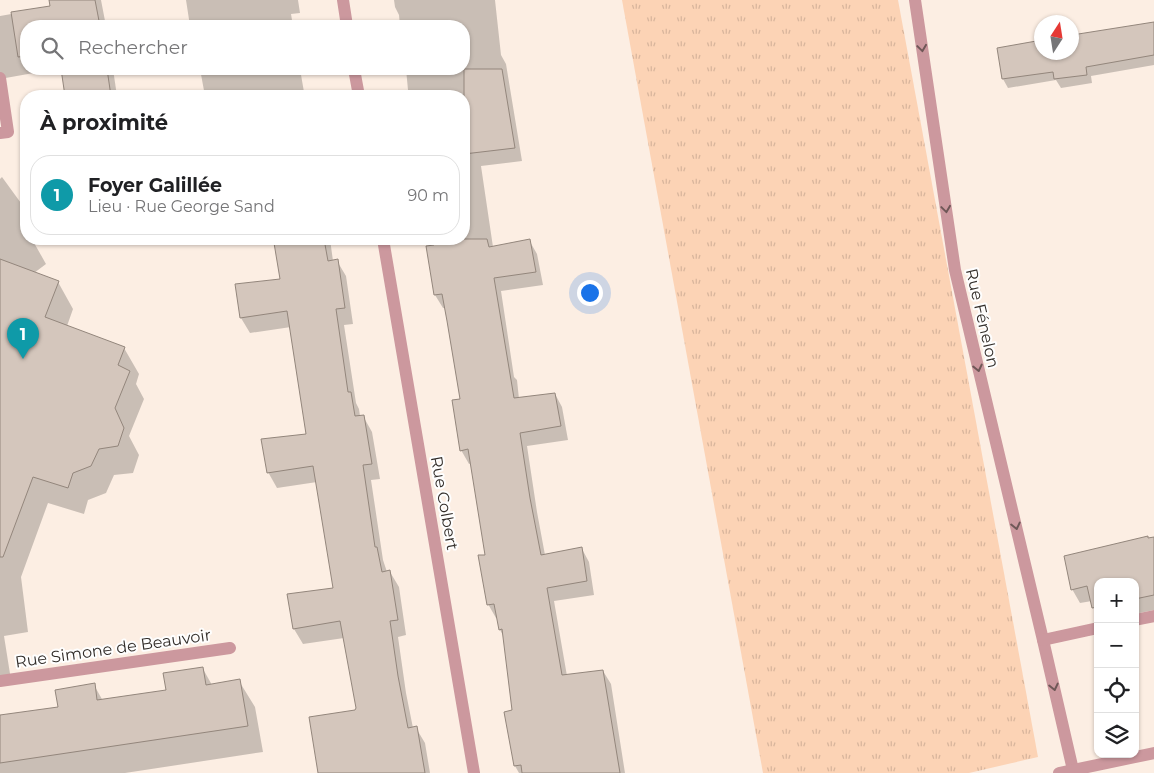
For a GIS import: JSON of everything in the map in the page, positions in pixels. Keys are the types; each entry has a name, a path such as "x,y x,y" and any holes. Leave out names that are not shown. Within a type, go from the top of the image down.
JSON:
{"street":[{"path":"343,0 346,20"},
{"name":"Rue Fénelon","path":"915,0 955,270 1044,640 1072,770"},
{"path":"355,75 358,90"},
{"path":"0,78 8,132 0,133"},
{"name":"Rue Colbert","path":"384,245 474,773"},
{"path":"1139,619 1154,616"},
{"path":"1044,640 1094,629"},
{"name":"Rue Simone de Beauvoir","path":"0,680 230,648"},
{"path":"1059,773 1154,753"}],"green space":[{"path":"622,0 898,0 1038,757 969,773 763,773"}],"building":[{"path":"49,0 95,0 99,20 20,20 20,57 18,57 11,12 50,6"},
{"path":"1154,22 1154,55 1086,67 1087,75 1054,79 1053,72 1002,79 997,48 1034,41 1034,60 1079,60 1079,34"},
{"path":"470,69 502,69 515,148 470,153 470,90 464,90 464,75 470,75"},
{"path":"62,75 108,75 110,90 64,90"},
{"path":"470,239 487,239 489,247 530,239 536,272 494,278 514,398 555,393 561,426 520,433 530,498 541,555 582,547 587,581 547,588 562,675 603,670 620,773 522,773 521,765 514,766 504,712 512,710 502,629 499,630 494,604 487,605 478,555 485,555 468,449 460,451 452,400 460,399 447,321 442,294 434,295 426,246 470,245"},
{"path":"274,245 325,245 328,261 338,259 345,308 336,309 348,392 351,392 355,416 364,415 372,464 363,465 375,547 377,547 382,572 390,570 398,620 390,621 398,676 408,728 417,726 425,773 318,773 309,717 355,710 356,708 340,621 293,629 287,594 333,588 313,466 267,473 261,439 306,434 287,311 240,318 235,284 280,279"},
{"path":"0,259 59,281 45,317 125,347 118,365 130,371 115,408 124,428 118,446 99,449 91,466 73,473 68,488 33,477 3,557 0,557"},
{"path":"1148,536 1148,538 1154,537 1154,595 1139,598 1139,578 1094,578 1094,608 1092,608 1087,586 1071,590 1064,556"},
{"path":"203,667 206,685 240,679 248,726 0,763 0,715 58,707 55,690 95,683 97,700 166,690 163,673"}],"place":[{"name":"Foyer Galillée","path":"23,359"}]}
